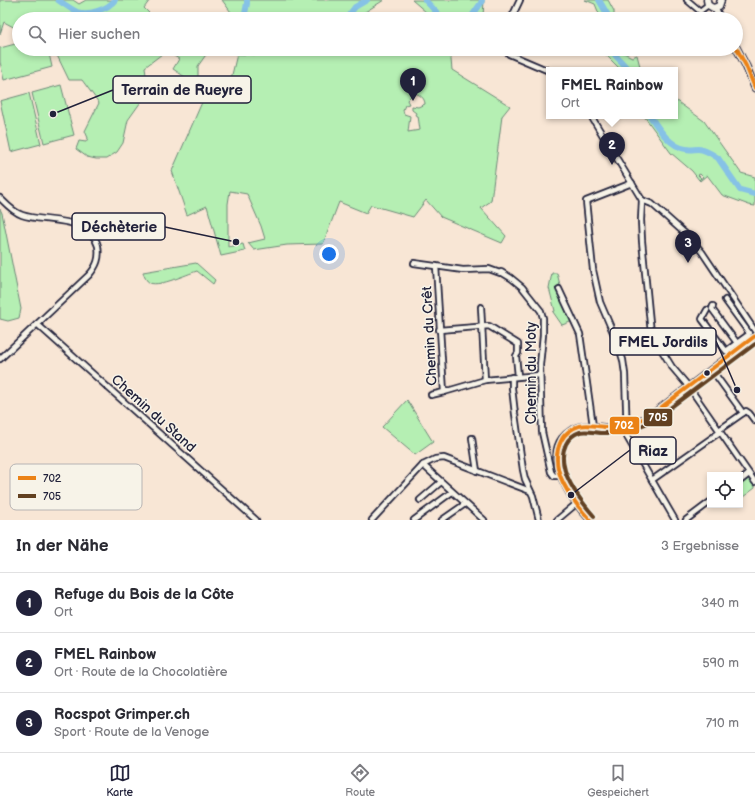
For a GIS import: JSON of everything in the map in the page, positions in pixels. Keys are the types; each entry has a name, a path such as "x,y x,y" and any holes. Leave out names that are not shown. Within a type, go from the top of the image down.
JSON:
{"main road":[{"path":"715,8 721,0"},
{"path":"707,3 711,8 715,8 717,12"},
{"path":"741,56 755,88"}],"street":[{"path":"514,12 520,0"},
{"path":"687,0 700,11 707,3"},
{"path":"514,56 546,70"},
{"path":"593,119 642,200 642,241 651,333 672,367 689,387 755,482"},
{"path":"632,183 586,200 593,270 600,302 618,344 623,360 625,374 627,437 675,520"},
{"path":"0,198 5,204 20,215 81,226 90,232 97,243 98,249 97,264 85,280 0,359"},
{"path":"642,200 652,204 689,237 702,252 755,331"},
{"name":"Chemin du Moty","path":"414,263 463,270 489,269 506,275 522,287 541,310 543,318 540,375 542,432 551,472 554,476 561,476"},
{"name":"Chemin du Crêt","path":"431,395 444,392 436,266"},
{"path":"559,289 580,334 593,426"},
{"path":"706,310 702,319 726,351 749,333 724,300"},
{"path":"713,306 712,309 737,343"},
{"path":"481,307 485,380"},
{"name":"Chemin du Stand","path":"37,324 256,520"},
{"path":"439,330 489,326 518,344 515,377 512,388 519,445 525,480 533,496 540,520"},
{"path":"590,520 576,504 561,476 556,456 561,440 566,434 574,428 580,426 616,427 636,423 651,415 755,336"},
{"path":"444,392 485,380 540,375"},
{"path":"717,377 743,413"},
{"path":"652,480 743,413 748,412 755,421"},
{"path":"472,438 477,471"},
{"path":"372,520 422,465 435,459 444,458 530,492"},
{"path":"422,465 484,520"},
{"path":"743,479 749,474"},
{"path":"420,500 441,482"},
{"path":"414,520 452,492"},
{"path":"442,520 465,504"},
{"path":"557,520 576,504"},
{"path":"686,520 707,504"}],"green space":[{"path":"0,0 73,0 79,4 86,0 150,0 144,8 148,12 12,12 12,26 4,22 0,34"},
{"path":"222,0 384,0 365,12 231,12"},
{"path":"412,0 484,0 483,12 426,12"},
{"path":"585,0 608,0 614,12 598,12 595,4"},
{"path":"12,45 12,56 50,56 52,67 4,80 0,62 0,48"},
{"path":"57,56 159,56 145,67 148,92 128,120 123,143 117,152 106,159 87,157 76,149 79,141 86,142 88,138 85,131 99,103 82,80 69,80"},
{"path":"174,56 205,56 198,66 198,81 188,79 173,69 179,59"},
{"path":"237,56 451,56 452,70 510,106 502,116 491,201 481,208 506,236 502,243 441,217 426,200 413,217 371,205 366,213 339,202 323,244 287,245 254,250 248,243 265,239 261,226 247,194 230,191 228,204 228,247 243,244 245,251 221,256 207,206 187,215 172,171 213,77 231,79","holes":["414,93 420,95 425,104 418,107 412,106 412,110 416,113 415,115 418,116 420,130 408,132 410,116 404,114 403,110 405,105 409,104 407,100"]},
{"path":"607,56 637,56 640,67 618,67"},
{"path":"61,85 74,135 44,143 32,93"},
{"path":"29,93 41,144 11,152 0,101"},
{"path":"678,102 704,121 741,173 755,177 755,206 722,195 707,175 700,181 699,180 692,171 671,153 646,119 678,119"},
{"path":"0,209 21,309 19,318 8,321 0,319"},
{"path":"196,263 215,280 213,284 197,271 167,282 154,284 147,281 143,272"},
{"path":"552,273 557,273 562,293 573,321 562,325 553,312 555,311 549,288"},
{"path":"407,400 433,442 415,455 382,427"},
{"path":"749,477 755,488 743,497 743,480"}],"waterway":[{"path":"58,0 77,12"},
{"path":"92,12 103,9 115,0"},
{"path":"245,12 247,0"},
{"path":"351,12 355,7 367,0"},
{"path":"425,0 436,12"},
{"path":"475,12 482,0"},
{"path":"599,0 606,12"},
{"path":"616,56 626,67"},
{"path":"652,119 665,136 675,145 680,148 698,149 711,153 718,158 740,190 755,194"}],"transit line":[{"name":"702","path":"741,56 755,88"},
{"name":"702","path":"590,520 569,494 559,473 557,452 564,436 571,430 582,425 616,427 634,423 651,415 755,336"},
{"name":"705","path":"594,516 575,492 566,473 563,463 563,453 570,438 583,431 601,433 624,431 636,428 654,420 755,344"}],"place":[{"name":"Refuge du Bois de la Côte","path":"413,101"},
{"name":"Terrain de Rueyre","path":"53,114"},
{"name":"FMEL Rainbow","path":"612,165"},
{"name":"Déchèterie","path":"236,242"},
{"name":"Rocspot Grimper.ch","path":"688,263"},
{"name":"FMEL Jordils","path":"737,390"},
{"name":"Riaz","path":"571,495"}]}
